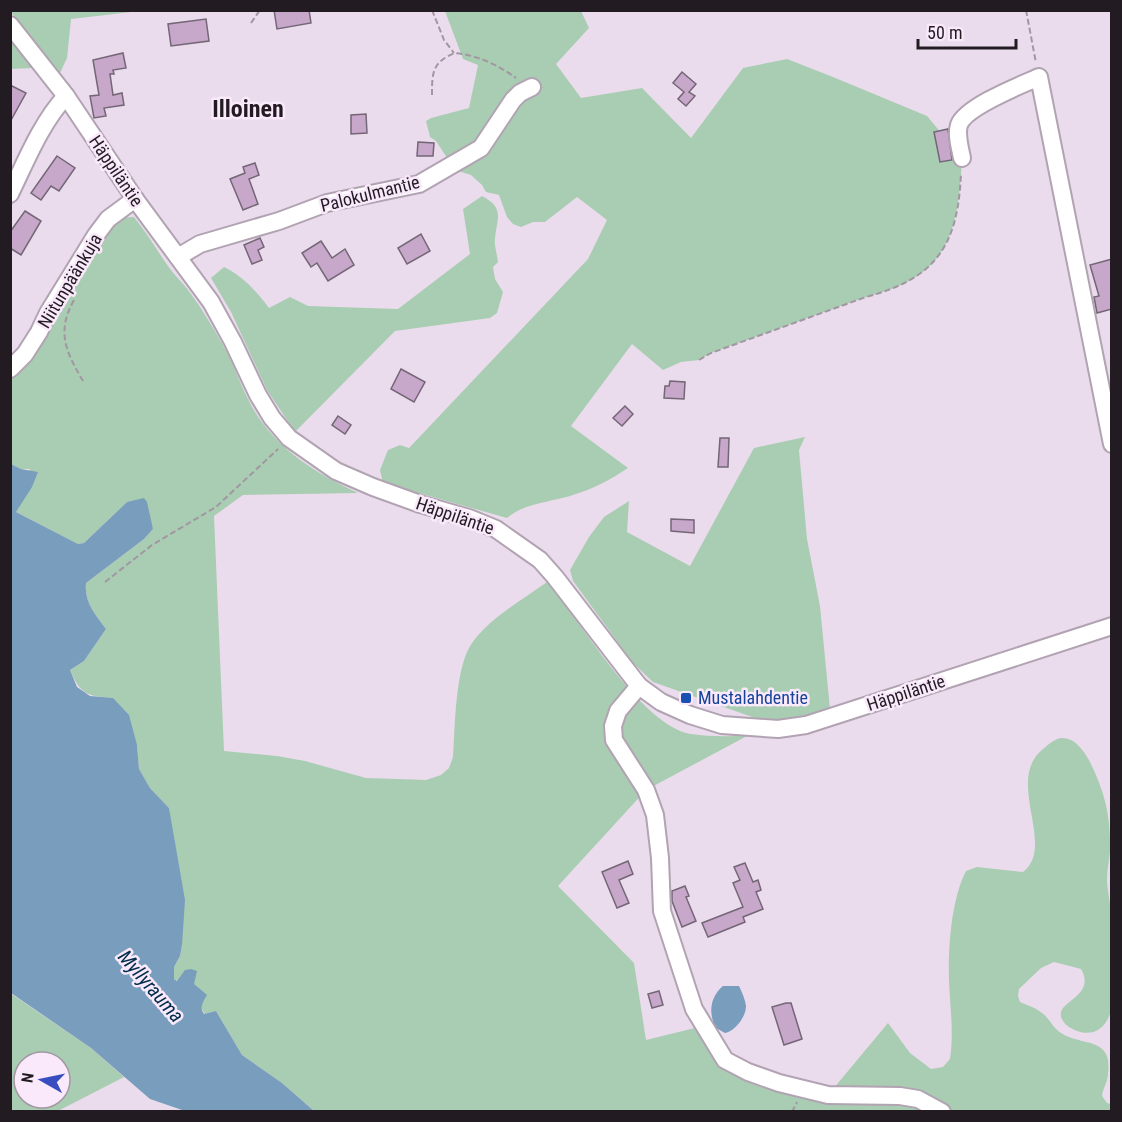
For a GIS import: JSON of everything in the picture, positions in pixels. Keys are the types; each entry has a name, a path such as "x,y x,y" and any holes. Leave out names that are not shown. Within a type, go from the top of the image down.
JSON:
{"street":[{"name":"Häppiläntie","path":"10,25 66,96 135,199 220,318 258,395 272,418 289,438 336,471 410,501 469,518 496,529 518,543 540,560 555,577 639,686 661,702 722,725 759,729 796,727 832,718 1112,626"},
{"path":"962,158 958,133 960,123 974,110 1039,77 1112,444"},
{"name":"Palokulmantie","path":"178,257 200,244 279,221 327,203 419,184 481,148 513,100 520,93 532,87"},
{"path":"10,194 51,115 66,96"},
{"name":"Niitunpäänkuja","path":"10,369 25,354 96,235 108,219 135,199"},
{"path":"639,686 618,711 613,726 614,740 646,789 655,815 660,858 662,911 694,1009 725,1060 748,1072 779,1083 828,1095 900,1096 918,1099 942,1112"}],"path":[{"path":"251,23 260,10"},
{"path":"432,10 444,40 455,53 480,59 505,70 532,87"},
{"path":"1026,10 1039,77"},
{"path":"432,95 432,74 438,63 455,53"},
{"path":"699,360 711,353 891,290 913,280 932,264 949,240 955,221 962,158"},
{"path":"74,301 64,325 64,341 69,358 83,381"},
{"path":"105,582 152,545 216,507 289,438"}],"green space":[{"path":"10,11 140,11 71,19 67,58 60,73"},
{"path":"445,11 581,11 589,28 556,64 581,98 642,88 691,138 743,68 787,59 927,116 962,158 957,210 943,249 931,264 915,277 894,288 711,353 699,360 681,362 663,370 632,344 571,426 628,468 588,490 530,506 507,518 383,483 380,470 388,450 400,445 409,448 588,259 607,220 577,197 545,222 533,222 521,227 513,224 507,217 499,195 486,192 471,175 455,170 436,141 430,137 426,121 469,108 478,65 463,59"},
{"path":"11,38 33,68 11,69"},
{"path":"482,196 494,205 498,214 495,241 498,262 493,267 495,279 503,292 497,313 490,318 395,331 295,432 267,390 231,312 211,278 224,267 249,285 269,308 290,297 308,306 398,309 470,254 463,209"},
{"path":"134,217 204,313 227,351 248,399 268,430 309,466 358,493 243,495 214,516 224,751 305,761 366,778 426,780 441,775 449,768 453,757 459,682 466,654 472,643 497,617 547,582 613,670 652,712 672,727 691,734 747,736 646,790 558,886 634,963 646,1040 703,1026 725,1060 828,1095 888,1023 910,1053 931,1069 943,1067 950,1059 952,1030 949,954 954,910 961,883 966,871 977,867 1023,872 1032,861 1035,846 1028,778 1032,762 1054,740 1062,738 1071,740 1089,760 1103,794 1108,816 1110,852 1107,879 1111,911 1112,1007 1106,1022 1094,1032 1083,1033 1067,1026 1061,1014 1067,1004 1084,987 1085,979 1081,969 1054,962 1041,968 1019,989 1018,996 1020,1002 1042,1013 1061,1033 1095,1044 1106,1054 1108,1077 1102,1096 1107,1103 1111,1104 1111,1111 314,1111 282,1083 242,1055 216,1011 205,1014 203,1011 196,986 174,979 174,967 180,956 182,945 182,923 169,808 150,788 139,769 137,745 113,698 86,693 78,685 70,670 84,661 106,629 89,602 86,583 144,539 153,529 127,502 84,543 78,544 16,512 30,469 21,469 11,464 11,374 116,218"},
{"path":"805,437 799,450 807,539 820,606 830,709 804,719 779,721 755,718 653,682 633,663 573,581 570,570 589,537 604,517 629,501 627,532 690,566 754,448"},
{"path":"10,993 91,1048 124,1077 72,1104 72,1050 12,1050 12,1110 60,1110 11,1111"}],"water":[{"name":"Myllyrauma","path":"11,464 21,469 38,472 32,487 16,512 78,544 84,543 127,502 144,498 147,502 153,529 144,539 86,583 89,602 106,629 84,661 70,670 77,687 90,696 113,698 129,715 137,745 139,769 150,788 169,808 185,900 182,945 180,956 174,967 174,979 177,981 185,970 197,971 194,984 207,995 202,1007 204,1014 216,1011 242,1055 282,1083 314,1111 185,1111 150,1099 91,1048 11,993"},
{"path":"723,986 739,986 746,1006 739,1023 725,1033 716,1028 711,1011 715,995"}],"building":[{"path":"274,10 309,10 311,23 277,29"},
{"path":"206,19 209,41 171,46 168,24"},
{"path":"123,53 126,68 113,70 114,74 110,74 113,95 122,93 124,105 104,108 106,116 94,118 90,96 99,95 93,60"},
{"path":"682,72 696,84 689,92 695,96 686,106 678,99 684,92 673,83"},
{"path":"10,85 26,93 10,122"},
{"path":"366,114 367,133 351,134 351,115"},
{"path":"948,129 952,160 940,162 934,132"},
{"path":"418,142 434,143 433,156 417,156"},
{"path":"57,156 75,168 59,191 51,186 41,200 31,193"},
{"path":"255,163 259,175 249,179 258,204 243,210 230,179 245,173 243,167"},
{"path":"25,211 41,221 21,255 10,248 10,232"},
{"path":"421,234 430,251 407,264 398,248"},
{"path":"260,238 264,247 258,250 262,260 252,264 244,245"},
{"path":"321,241 332,258 345,249 354,265 328,281 317,263 311,267 302,253"},
{"path":"1112,259 1112,309 1097,313 1094,297 1099,296 1090,265"},
{"path":"401,369 425,382 414,402 391,389"},
{"path":"670,381 685,382 684,399 664,398 665,386 669,386"},
{"path":"625,406 633,414 622,426 613,418"},
{"path":"338,416 351,425 345,434 332,425"},
{"path":"720,438 729,438 728,467 718,467"},
{"path":"671,519 694,520 694,533 671,531"},
{"path":"628,861 633,874 619,880 629,903 617,908 602,872"},
{"path":"745,863 753,882 758,880 761,890 756,892 763,909 743,917 745,922 708,937 702,923 743,907 733,883 740,880 734,867"},
{"path":"685,886 689,896 686,897 696,921 682,927 672,901 672,891"},
{"path":"659,991 663,1005 652,1008 648,994"},
{"path":"791,1003 802,1039 784,1045 772,1007"}],"place":[{"name":"Mustalahdentie","path":"686,698"}],"district":[{"name":"Illoinen","path":"248,109"}]}
